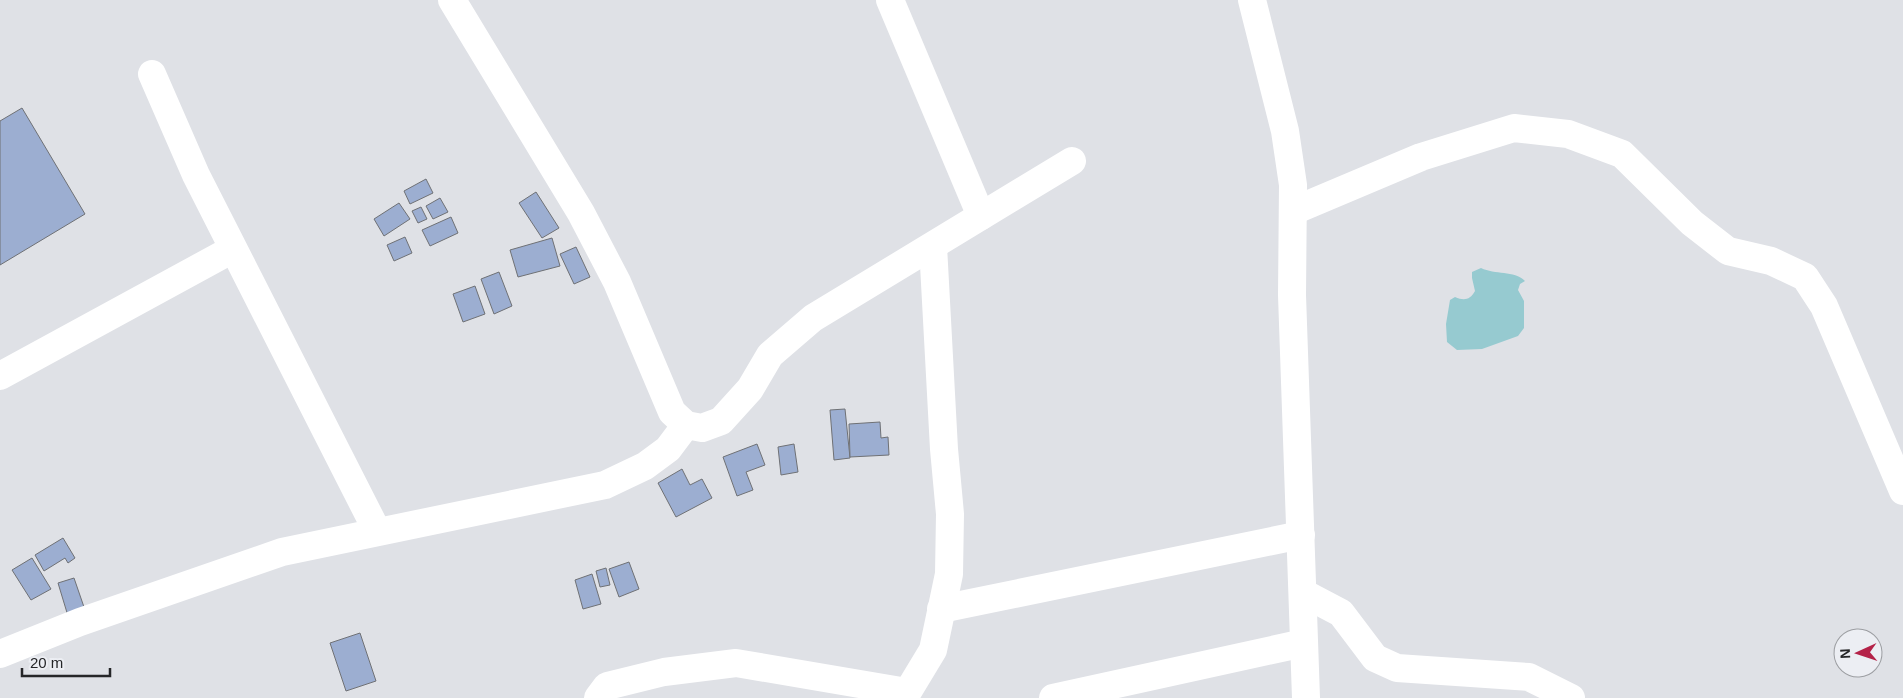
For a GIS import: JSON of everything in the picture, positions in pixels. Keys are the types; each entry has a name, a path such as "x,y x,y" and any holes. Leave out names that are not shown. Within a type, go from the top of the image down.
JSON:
{"street":[{"path":"452,0 581,213 617,282 672,412 686,424 702,428 721,421 750,389 770,355 813,318 1072,161"},
{"path":"890,0 981,216"},
{"path":"1252,0 1285,131 1293,185 1292,295 1306,698"},
{"path":"152,74 196,175 376,532"},
{"path":"1293,211 1421,157 1514,128 1568,134 1622,154 1692,223 1728,251 1771,261 1804,277 1824,306 1903,491"},
{"path":"598,698 607,686 664,672 736,663 799,685 905,695 933,650 949,574 950,514 944,449 933,246"},
{"path":"0,376 233,249"},
{"path":"0,654 80,622 282,552 605,485 645,466 668,449 686,424"},
{"path":"941,609 1301,535"},
{"path":"1303,593 1341,613 1375,658 1397,668 1529,676 1571,698"},
{"path":"1053,698 1304,643"}],"water":[{"path":"1481,268 1515,275 1525,281 1520,284 1518,290 1524,301 1524,328 1518,336 1482,349 1457,350 1447,342 1446,324 1450,300 1455,297 1464,299 1471,296 1475,291 1472,272"}],"building":[{"path":"22,108 85,214 0,265 0,121"},
{"path":"426,179 433,193 410,204 404,191"},
{"path":"536,192 559,228 542,238 519,203"},
{"path":"440,198 448,212 433,219 426,206"},
{"path":"399,203 410,219 384,236 374,219"},
{"path":"421,207 427,219 418,223 412,211"},
{"path":"451,217 458,233 430,246 422,230"},
{"path":"405,237 412,253 394,261 387,245"},
{"path":"552,238 560,266 518,277 510,250"},
{"path":"576,247 590,277 574,284 560,254"},
{"path":"499,272 512,306 494,314 481,279"},
{"path":"475,286 485,314 463,322 453,294"},
{"path":"845,409 850,458 834,460 830,410"},
{"path":"880,422 881,438 888,437 889,455 850,457 849,424"},
{"path":"757,444 765,465 746,472 753,490 737,496 723,457"},
{"path":"794,444 798,472 781,475 778,447"},
{"path":"682,469 690,485 702,479 712,498 676,517 658,483"},
{"path":"63,538 75,558 68,563 65,558 44,571 35,555"},
{"path":"32,558 51,589 31,600 12,570"},
{"path":"629,562 639,589 619,597 609,569"},
{"path":"606,568 610,585 600,587 596,571"},
{"path":"592,574 601,604 583,609 575,580"},
{"path":"74,578 85,610 68,616 58,583"},
{"path":"360,633 376,681 346,691 330,643"}]}
